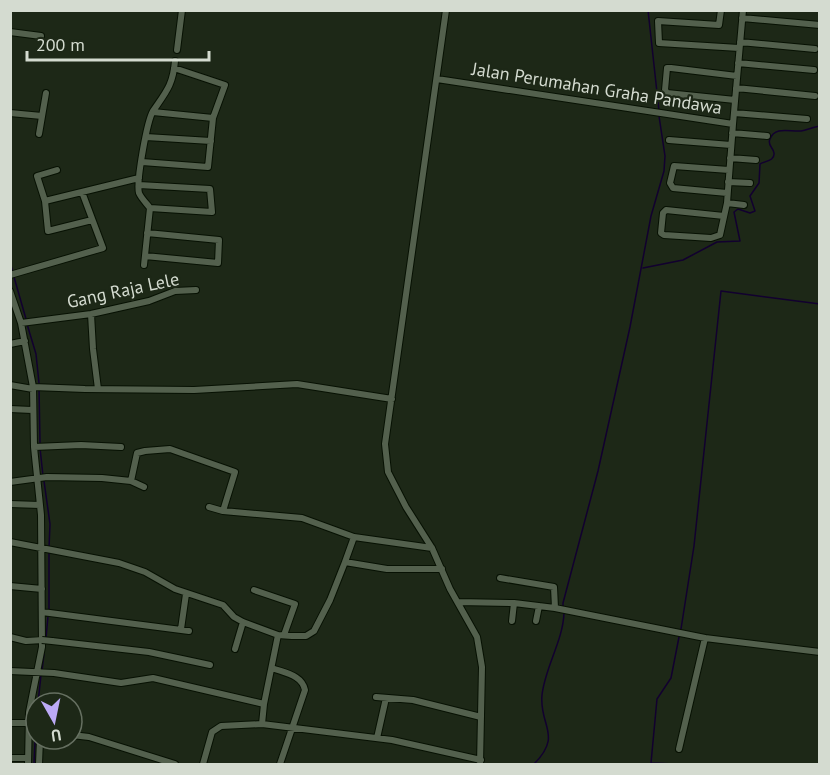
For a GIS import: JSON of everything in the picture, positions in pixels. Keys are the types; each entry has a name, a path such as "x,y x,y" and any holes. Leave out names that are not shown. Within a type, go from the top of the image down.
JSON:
{"street":[{"path":"177,50 182,10"},
{"path":"203,765 214,729 236,724 262,724 377,738 480,762 482,667 477,637 432,548 406,507 388,472 385,444 446,10"},
{"path":"721,10 719,25 661,20 658,22 659,42 815,49"},
{"path":"733,124 742,14 819,25"},
{"path":"10,32 41,36"},
{"path":"738,63 814,70"},
{"path":"142,162 208,167 213,118 225,85 175,64 168,91 153,112 146,137 142,162 139,181 140,194 150,208 144,265"},
{"path":"735,100 667,93 664,81 667,68 737,76"},
{"name":"Jalan Perumahan Graha Pandawa","path":"437,79 733,124 727,203 720,235 714,238 661,233 663,213 666,210 724,216"},
{"path":"736,88 815,96"},
{"path":"39,134 46,93"},
{"path":"153,112 213,118"},
{"path":"10,113 42,116"},
{"path":"734,113 807,119"},
{"path":"732,133 766,136"},
{"path":"146,137 211,141"},
{"path":"669,140 731,145"},
{"path":"730,158 756,160"},
{"path":"727,193 673,189 670,183 674,166 729,170"},
{"path":"57,170 37,176 45,201 48,231 92,220"},
{"path":"45,201 139,181 210,189 212,212 150,208"},
{"path":"728,182 750,183"},
{"path":"10,275 103,248 82,192"},
{"path":"727,203 744,205"},
{"path":"145,256 218,263 219,240 147,233"},
{"name":"Gang Raja Lele","path":"21,323 91,314 149,302 175,291 196,290"},
{"path":"10,291 21,323 36,387 32,410 35,447 41,478 43,613 39,672 34,691"},
{"path":"91,314 98,389"},
{"path":"10,344 25,341"},
{"path":"10,386 194,390 297,384 392,399"},
{"path":"10,409 32,410"},
{"path":"35,447 81,445 121,447"},
{"path":"131,481 137,453 161,448 174,450 235,472 223,511"},
{"path":"10,482 41,478 102,478 131,481 144,487"},
{"path":"10,504 40,505"},
{"path":"209,507 223,511 302,518 354,537 432,548"},
{"path":"10,542 119,563 145,572 163,584 186,594 223,605 234,617 243,622 281,635 306,636 314,631 330,600 354,537"},
{"path":"345,562 387,569 442,569"},
{"path":"500,578 554,587 561,609"},
{"path":"10,586 42,589"},
{"path":"254,590 295,604 295,609 281,635 264,704 262,724"},
{"path":"181,630 186,594"},
{"path":"458,602 514,603 561,609 705,638 819,652"},
{"path":"512,621 514,603"},
{"path":"536,621 539,606"},
{"path":"43,613 189,630"},
{"path":"234,649 243,622"},
{"path":"10,637 26,641 42,640 149,652 210,665"},
{"path":"679,749 705,638"},
{"path":"272,668 297,677 304,686 303,697 280,765"},
{"path":"10,671 54,673 121,683 153,678 264,704"},
{"path":"376,697 412,700 481,717"},
{"path":"377,738 386,698"},
{"path":"84,737 100,740 175,765"},
{"path":"10,758 28,761"}],"waterway":[{"path":"648,10 659,111"},
{"path":"563,608 598,471 630,327 651,216 664,171 665,156 659,116"},
{"path":"643,268 683,260 717,242 740,241 734,212 738,209 750,213 755,211 750,196 759,183 760,164 774,156 769,143 772,135 779,131 801,131 820,126"},
{"path":"10,262 13,273"},
{"path":"14,277 26,319"},
{"path":"681,629 694,546 721,291 820,304"},
{"path":"27,324 36,354 39,383"},
{"path":"39,388 40,443"},
{"path":"40,448 43,476"},
{"path":"44,481 50,524 49,548"},
{"path":"49,553 49,611"},
{"path":"534,764 547,745 548,730 542,706 542,695 561,634 564,613"},
{"path":"46,638 48,616"},
{"path":"674,764 651,763 657,699 671,678 679,637"},
{"path":"42,670 44,654"},
{"path":"39,691 41,675"},
{"path":"34,764 35,751"}]}
